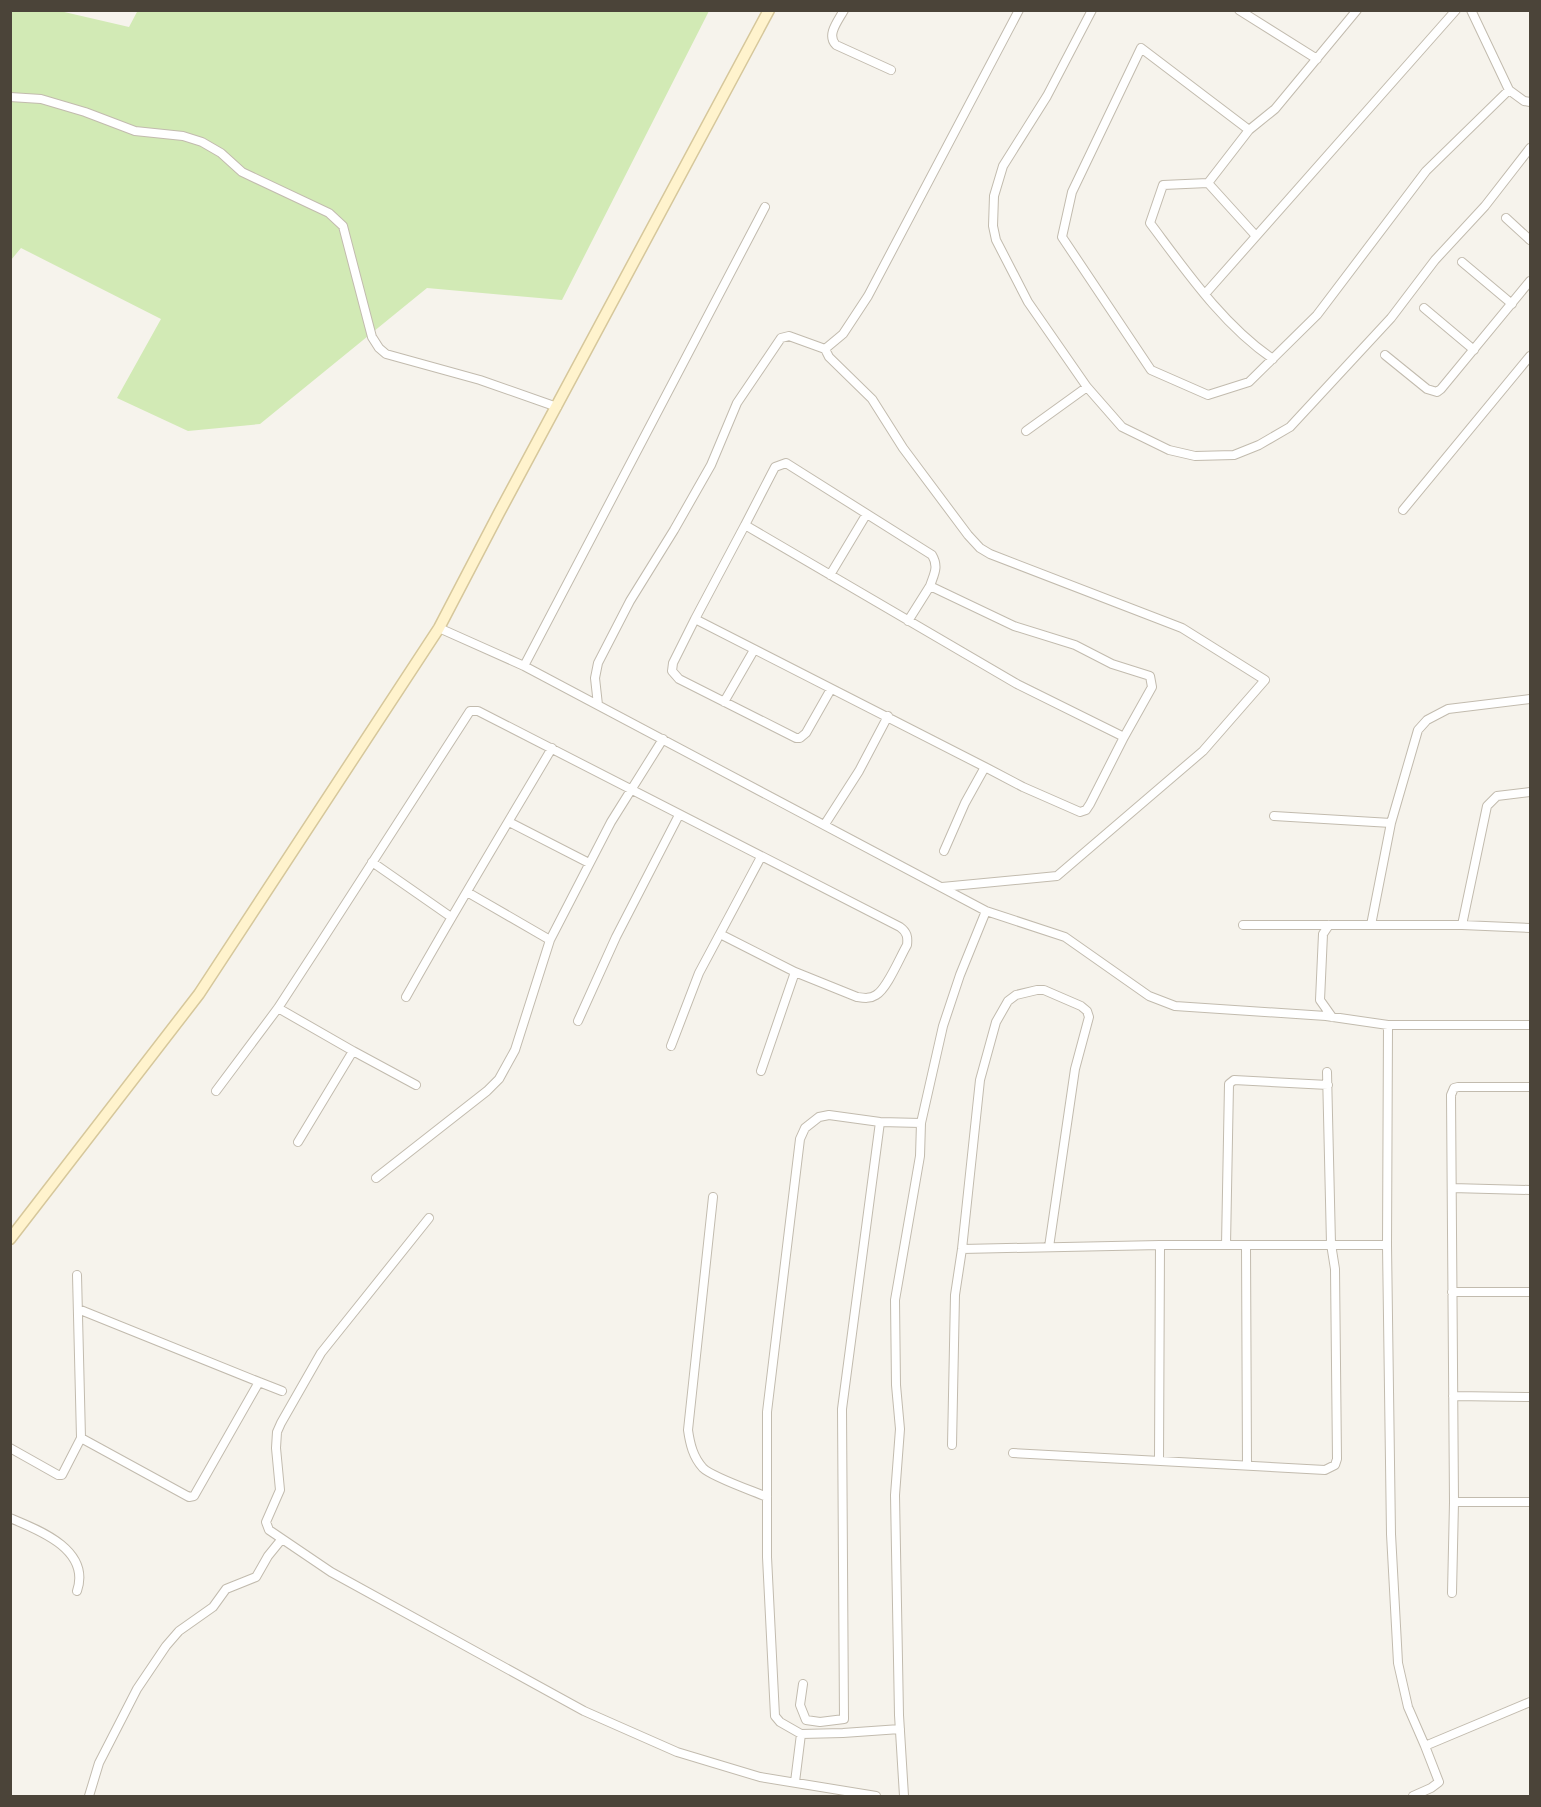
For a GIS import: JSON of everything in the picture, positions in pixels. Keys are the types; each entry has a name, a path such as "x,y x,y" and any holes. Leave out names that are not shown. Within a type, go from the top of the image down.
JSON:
{"main road":[{"path":"10,1239 199,994 439,628 769,10"}],"street":[{"path":"844,10 831,37 832,41 836,45 891,70"},
{"path":"825,349 843,334 873,287 1019,10"},
{"path":"1092,10 1047,96 1010,153 998,180 992,211 993,226 996,240 1028,302 1087,387 1122,427 1169,450 1195,456 1234,455 1259,445 1290,427 1384,326 1435,260 1485,206 1530,148"},
{"path":"1239,10 1317,59"},
{"path":"1273,359 1254,345 1204,294 1150,223 1163,185 1208,183 1249,130 1275,109 1357,10"},
{"path":"1204,294 1456,10"},
{"path":"1471,10 1509,90 1524,101 1530,102"},
{"path":"1249,130 1141,48 1072,192 1062,237 1151,370 1208,395 1250,382 1317,315 1426,171 1509,90"},
{"path":"10,97 41,99 85,112 135,131 183,136 202,142 221,153 242,172 329,213 343,226 372,337 386,354 480,380 557,407"},
{"path":"1208,183 1256,236"},
{"path":"524,666 765,207"},
{"path":"1506,218 1530,240"},
{"path":"1462,262 1512,304"},
{"path":"1385,355 1427,389 1437,392 1530,281"},
{"path":"1424,308 1474,350"},
{"path":"598,705 595,678 598,663 630,601 711,465 737,404 781,338 789,336 825,349 829,357 872,399 903,448 980,548 990,554 1182,628 1264,680 1203,751 1057,876 942,887"},
{"path":"1403,510 1530,356"},
{"path":"1026,431 1087,387"},
{"path":"831,689 806,733 800,738 790,736 679,679 672,671 673,663 695,619 775,467 786,463 932,555 936,561 936,569 930,586 908,621"},
{"path":"830,574 866,515"},
{"path":"745,525 1017,684 1124,737"},
{"path":"695,619 1030,790 1080,812 1086,810 1152,687 1150,675 1112,663 1075,645 1014,626 930,586"},
{"path":"439,628 524,666 986,911 1065,937 1153,997 1175,1006 1332,1017 1388,1025 1530,1024"},
{"path":"724,702 754,650"},
{"path":"1371,925 1391,823 1418,730 1427,720 1448,709 1530,699"},
{"path":"216,1091 278,1008 470,711 478,711 552,748 900,927 907,934 907,945 882,991 871,998 857,997 795,972 720,934"},
{"path":"825,824 859,771 888,716"},
{"path":"376,1178 487,1091 499,1079 515,1050 550,940 589,863 631,789 663,739"},
{"path":"406,997 451,916 552,748"},
{"path":"944,851 965,803 985,767"},
{"path":"1462,925 1487,806 1497,796 1530,792"},
{"path":"578,1021 616,937 679,814"},
{"path":"1274,816 1391,823"},
{"path":"509,822 589,863"},
{"path":"671,1046 694,984 761,857"},
{"path":"372,862 451,916"},
{"path":"467,892 550,940"},
{"path":"904,1797 900,1729 895,1502 900,1430 896,1374 895,1300 920,1156 921,1123 943,1026 960,975 986,911"},
{"path":"1243,925 1462,925 1530,928"},
{"path":"1329,925 1323,934 1320,1000 1332,1017"},
{"path":"761,1071 795,972"},
{"path":"952,1445 954,1305 980,1080 996,1022 1008,1001 1016,995 1037,990 1044,990 1081,1006 1087,1011 1089,1017 1075,1069 1049,1247"},
{"path":"278,1008 416,1085"},
{"path":"1388,1025 1387,1245 1391,1523 1398,1663 1408,1707 1439,1782 1413,1797"},
{"path":"298,1142 353,1051"},
{"path":"1012,1453 1325,1470 1335,1465 1337,1459 1335,1269 1331,1244 1328,1072"},
{"path":"1226,1245 1229,1084 1234,1080 1328,1085"},
{"path":"1452,1593 1454,1502 1451,1095 1454,1088 1530,1087"},
{"path":"900,1729 801,1734 780,1722 775,1716 767,1557 767,1412 800,1139 805,1128 819,1117 829,1115 880,1122 921,1123"},
{"path":"803,1684 800,1705 806,1720 820,1722 844,1719 842,1409 880,1122"},
{"path":"1452,1188 1530,1190"},
{"path":"714,1197 688,1430 690,1443 695,1458 705,1470 767,1497"},
{"path":"429,1218 321,1353 281,1424 277,1432 276,1448 280,1490 266,1522 269,1530 331,1572 601,1720 689,1756 760,1777 876,1797"},
{"path":"962,1249 1160,1245 1387,1245"},
{"path":"1159,1460 1160,1245"},
{"path":"1246,1245 1247,1465"},
{"path":"10,1448 58,1475 62,1475 81,1438 77,1275"},
{"path":"1452,1292 1530,1292"},
{"path":"78,1309 282,1391"},
{"path":"81,1438 189,1497 194,1496 260,1382"},
{"path":"1453,1396 1530,1397"},
{"path":"1454,1502 1530,1502"},
{"path":"10,1518 40,1530 61,1544 75,1560 80,1574 77,1591"},
{"path":"89,1797 99,1763 137,1689 166,1646 179,1631 213,1607 226,1589 256,1577 268,1556 281,1540"},
{"path":"1425,1746 1530,1702"},
{"path":"795,1782 801,1734"}],"green space":[{"path":"138,10 709,11 562,300 427,288 260,424 188,431 117,398 161,319 21,248 11,260 11,11 60,11 129,27"}]}
